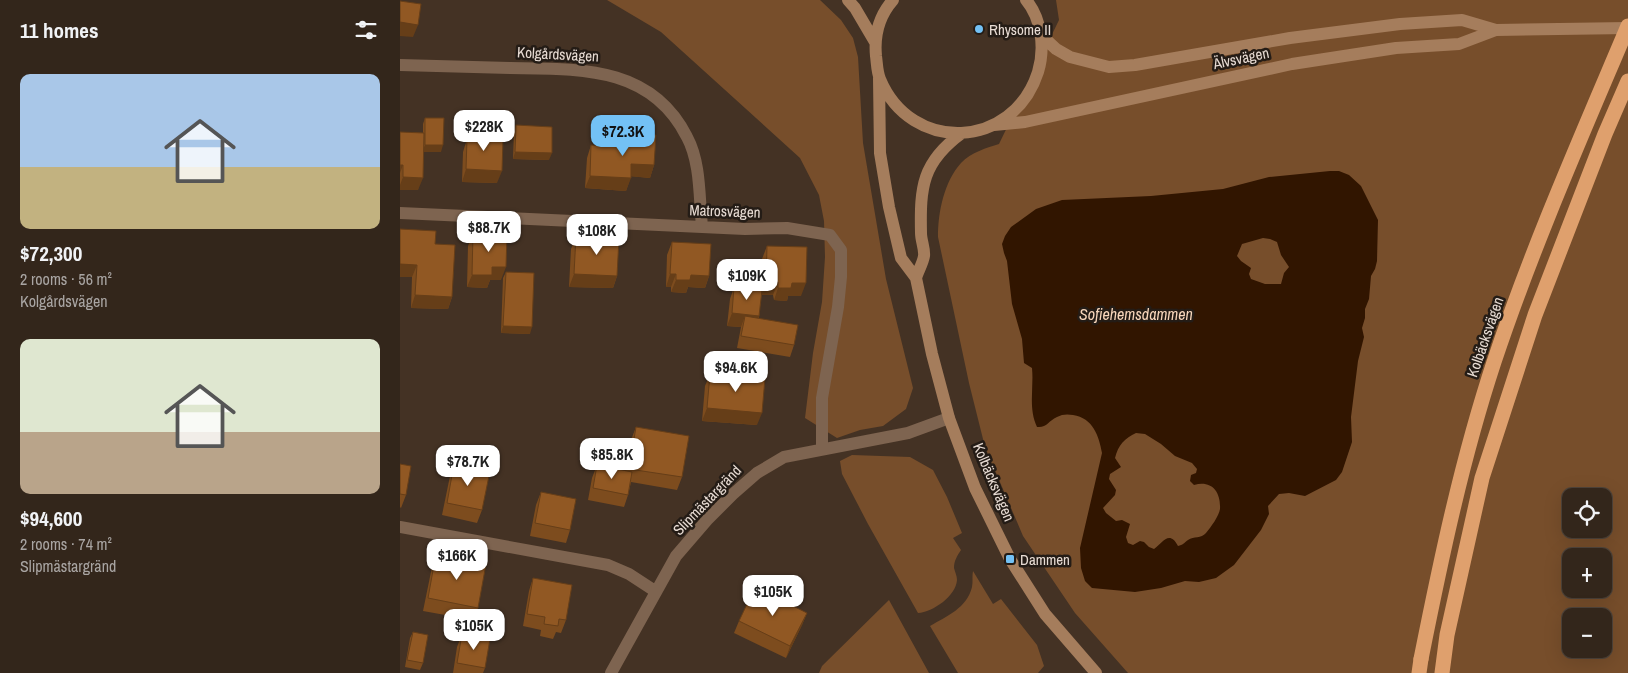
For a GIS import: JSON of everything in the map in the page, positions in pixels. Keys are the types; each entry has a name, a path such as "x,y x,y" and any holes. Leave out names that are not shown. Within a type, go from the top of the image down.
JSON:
{"highway":[{"name":"Kolbäcksvägen","path":"1419,673 1439,569 1462,470 1494,362 1550,212 1628,27"},
{"path":"1442,673 1447,636 1482,478 1534,315 1605,134 1628,81"}],"main road":[{"path":"848,0 855,8 874,42 879,78 892,102 910,118 936,130 962,133 979,131 1008,117 1019,107 1033,88 1041,63 1041,36 1035,15 1028,1"},
{"path":"874,42 883,11 892,0"},
{"name":"Älvsvägen","path":"1041,36 1056,49 1070,57 1109,67 1135,65 1290,38 1400,24 1462,20 1496,30 1628,27"},
{"name":"Älvsvägen","path":"994,125 1025,122 1292,64 1396,48 1459,44 1496,30"},
{"name":"Kolbäcksvägen","path":"879,78 880,153 889,207 901,258 916,278 932,354 949,418 975,488 1010,558 1045,614 1096,673"},
{"path":"916,278 924,256 920,206 926,174 946,145 962,133"}],"street":[{"name":"Kolgårdsvägen","path":"400,65 569,69 604,73 628,81 645,90 663,104 688,137 697,176 702,226"},
{"name":"Matrosvägen","path":"400,213 745,229 786,228 830,235 841,250 841,277 838,307 822,398 822,449"},
{"name":"Slipmästargränd","path":"611,673 676,556 714,514 757,473 784,458 908,433 949,418"},
{"path":"400,527 608,566 629,574 655,591"}],"shaded area":[{"path":"607,0 820,0 841,20 853,38 858,57 863,143 886,279 913,388 906,409 883,426 860,430 837,438 805,418 813,353 822,302 825,257 824,221 819,195 800,158 661,32"},
{"path":"1056,0 1628,0 1628,673 1128,673 1075,613 1023,536 985,447 969,383 938,237 939,218 946,188 961,163 979,151 999,144 1059,20"},
{"path":"852,455 910,457 933,470 947,497 962,533 953,538 961,550 954,565 957,578 956,586 943,602 930,610 918,613 842,474 840,461"},
{"path":"973,571 993,604 1001,599 1037,645 1044,666 1038,673 958,673 930,626 956,611 966,601 972,587"},
{"path":"889,600 929,673 819,673 822,666"}],"water":[{"name":"Sofiehemsdammen","path":"1339,171 1349,175 1361,186 1378,220 1377,261 1371,276 1369,299 1365,309 1362,328 1364,337 1358,361 1351,417 1352,442 1342,472 1336,480 1305,496 1289,493 1279,494 1268,506 1269,514 1261,530 1234,565 1216,578 1199,582 1185,581 1161,588 1135,592 1092,588 1085,581 1081,568 1080,548 1102,453 1101,447 1094,429 1086,420 1080,417 1063,415 1043,426 1037,427 1032,405 1032,368 1024,363 1022,339 1012,304 1007,261 1002,244 1005,236 1011,227 1036,209 1062,200 1151,196 1223,189 1269,177","holes":["1263,238 1277,242 1281,255 1289,267 1284,273 1281,284 1265,284 1251,279 1249,274 1251,268 1237,256 1242,244","1136,433 1145,434 1175,456 1192,463 1197,469 1196,473 1191,475 1190,481 1194,485 1205,484 1210,486 1217,492 1220,509 1212,525 1204,535 1190,539 1178,546 1175,541 1169,538 1154,549 1140,541 1133,545 1128,543 1126,537 1130,524 1122,520 1116,521 1106,513 1103,508 1115,495 1116,490 1109,479 1110,474 1121,467 1115,458 1116,453 1122,442"]}],"building":[{"path":"400,1 421,4 418,25 400,22"},
{"path":"425,118 444,118 443,145 425,145"},
{"path":"516,125 552,127 552,153 515,152"},
{"path":"472,129 486,130 485,139 503,139 502,171 466,169 467,139 472,139"},
{"path":"400,132 424,133 423,178 403,177 403,165 400,165"},
{"path":"629,134 656,135 654,165 631,164 631,178 590,176 591,145 628,147"},
{"path":"400,229 436,231 435,244 455,245 452,297 415,295 417,265 400,264"},
{"path":"473,233 507,234 506,267 492,267 492,275 472,275"},
{"path":"576,236 619,238 617,276 574,274"},
{"path":"672,242 711,244 709,276 691,275 690,280 676,280 676,274 670,274"},
{"path":"767,246 807,247 806,283 792,283 791,288 778,288 778,282 766,282"},
{"path":"506,272 534,273 532,327 503,326"},
{"path":"734,287 762,290 759,316 732,313"},
{"path":"745,316 798,325 794,345 741,336"},
{"path":"710,374 765,378 762,413 707,408"},
{"path":"636,427 689,436 682,477 629,469"},
{"path":"400,464 411,466 406,495 400,494"},
{"path":"454,464 490,471 482,510 447,503"},
{"path":"597,465 632,472 628,495 593,488"},
{"path":"541,492 576,499 570,530 535,523"},
{"path":"436,554 486,564 478,608 428,598"},
{"path":"533,578 572,585 566,620 559,619 558,626 544,624 545,617 527,614"},
{"path":"755,587 807,613 790,646 739,621"},
{"path":"413,632 428,635 423,663 407,660"},
{"path":"462,634 490,639 485,668 457,663"}],"place":[{"name":"Rhysome II","path":"979,29"},
{"name":"Dammen","path":"1010,559"}]}
